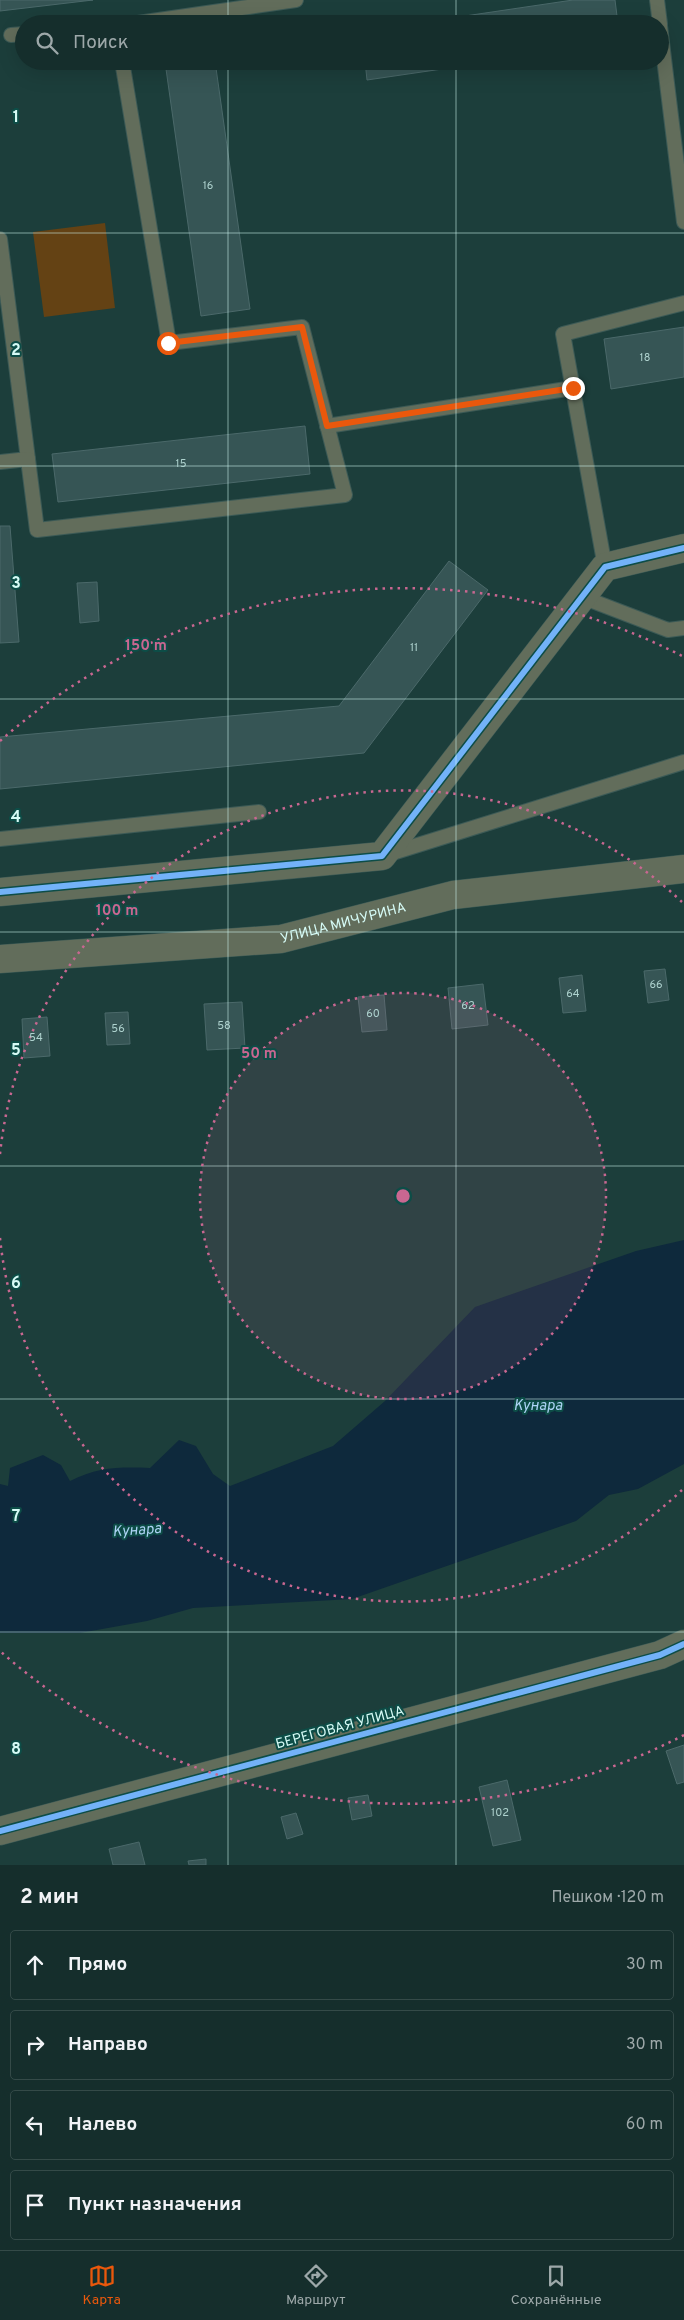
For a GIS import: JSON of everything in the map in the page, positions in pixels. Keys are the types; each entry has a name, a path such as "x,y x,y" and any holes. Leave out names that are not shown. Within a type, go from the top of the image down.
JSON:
{"street":[{"path":"0,892 382,856 604,567 684,548"},
{"name":"УЛИЦА МИЧУРИНА","path":"0,959 281,939 453,895 684,869"},
{"name":"БЕРЕГОВАЯ УЛИЦА","path":"0,1832 660,1655 684,1644"}],"lane":[{"path":"193,15 296,0"},
{"path":"657,0 659,15"},
{"path":"0,239 37,530 345,495 302,327 168,343 123,70"},
{"path":"665,70 684,222"},
{"path":"604,567 563,334 684,303"},
{"path":"327,426 573,388"},
{"path":"0,462 28,459"},
{"path":"582,597 668,630 684,628"},
{"path":"382,856 684,762"},
{"path":"0,839 259,812"}],"shaded area":[{"path":"105,223 115,308 44,317 33,232"}],"water":[{"name":"Кунара","path":"684,1240 684,1464 638,1489 609,1495 576,1521 352,1599 193,1608 147,1621 80,1633 0,1633 0,1484 8,1486 10,1468 43,1455 61,1465 70,1481 99,1470 150,1468 179,1440 196,1446 213,1474 230,1486 333,1446 385,1401 475,1307 636,1251"}],"building":[{"path":"0,0 93,0 0,11"},
{"path":"573,0 615,0 617,15 472,15"},
{"path":"166,70 216,70 250,309 201,316"},
{"path":"366,70 435,70 367,80"},
{"path":"684,327 684,377 611,389 604,339"},
{"path":"305,426 310,474 58,502 52,454"},
{"path":"0,526 10,526 19,642 0,643"},
{"path":"449,561 488,590 364,753 0,789 0,737 339,706"},
{"path":"97,582 99,621 80,623 77,583"},
{"path":"665,969 669,1000 648,1003 644,971"},
{"path":"582,975 586,1011 563,1013 559,978"},
{"path":"483,984 488,1025 452,1029 448,988"},
{"path":"384,995 387,1030 362,1032 358,997"},
{"path":"242,1002 245,1048 207,1050 204,1004"},
{"path":"128,1012 130,1044 107,1045 105,1013"},
{"path":"47,1017 50,1056 24,1058 22,1019"},
{"path":"684,1745 684,1782 677,1784 666,1751"},
{"path":"507,1780 521,1840 493,1846 479,1787"},
{"path":"368,1795 372,1816 352,1820 348,1798"},
{"path":"296,1813 303,1834 287,1839 281,1817"},
{"path":"139,1842 145,1865 113,1865 109,1849"},
{"path":"206,1859 206,1865 189,1865 188,1861"}],"cycle path":[{"path":"0,892 382,856 605,567 684,548"},
{"path":"0,1831 660,1655 684,1644"}],"route":[{"path":"168,343 302,327 327,426 573,388"}]}
